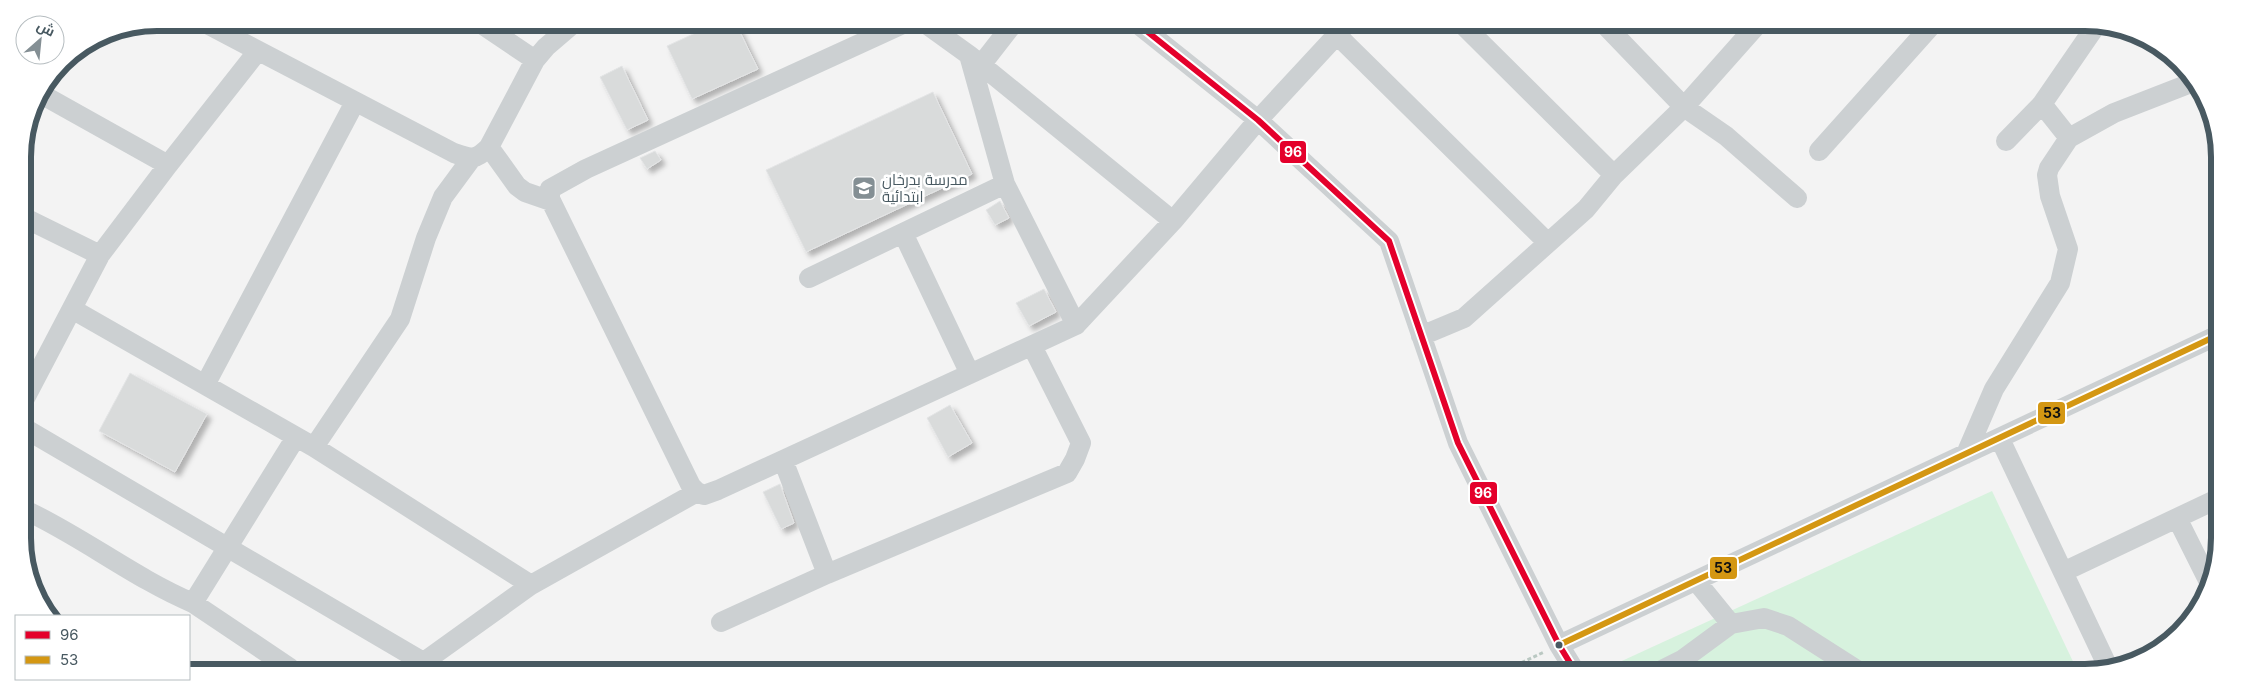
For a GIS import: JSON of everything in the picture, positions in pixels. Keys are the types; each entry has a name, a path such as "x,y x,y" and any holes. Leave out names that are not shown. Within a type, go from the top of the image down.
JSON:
{"street":[{"path":"1147,31 1258,120 1390,241 1458,443 1559,646 1570,663"},
{"path":"886,32 577,173 550,189 551,201 691,486 697,492 704,495 1076,325 1173,221 1258,120 1341,31"},
{"path":"1343,31 1547,242"},
{"path":"1469,31 1614,175"},
{"path":"1611,31 1684,107 1726,136 1797,198"},
{"path":"1421,336 1464,318 1586,209 1614,175 1684,107 1748,31"},
{"path":"1818,151 1926,31"},
{"path":"2006,141 2042,104 2092,31"},
{"path":"221,32 454,153 471,159"},
{"path":"493,32 535,60"},
{"path":"314,447 400,318 426,238 443,197 471,159 480,156 489,147 535,60 546,47 565,32"},
{"path":"936,32 975,60 1173,221"},
{"path":"975,60 1005,32"},
{"path":"31,386 100,255 257,52"},
{"path":"975,60 1005,184 1076,325"},
{"path":"1966,454 1994,389 2060,283 2068,249 2050,196 2048,168 2069,138 2114,113 2188,85"},
{"path":"47,97 168,166"},
{"path":"205,385 355,102"},
{"path":"2042,104 2069,138"},
{"path":"489,147 517,186 525,192 551,201"},
{"path":"809,278 1005,184"},
{"path":"32,222 100,255"},
{"path":"903,233 970,374"},
{"path":"72,309 314,447 531,585"},
{"path":"1559,646 2211,338"},
{"path":"720,622 827,574 1067,473 1081,443 1032,346"},
{"path":"31,432 416,664"},
{"path":"193,603 296,437"},
{"path":"2000,438 2105,661"},
{"path":"783,460 827,574"},
{"path":"420,664 531,585 697,492"},
{"path":"2063,572 2211,502"},
{"path":"31,513 81,538 157,587 193,603 284,664"},
{"path":"2178,518 2205,573"},
{"path":"1696,581 1731,624"},
{"path":"1676,663 1731,624 1764,618 1788,626 1846,663"}],"path":[{"path":"1521,663 1559,646"}],"green space":[{"path":"1992,491 2074,663 1617,663"}],"building":[{"path":"698,32 740,32 758,69 692,99 667,46"},
{"path":"622,66 648,120 627,130 600,77"},
{"path":"933,92 972,174 806,252 766,170"},
{"path":"655,151 661,160 647,169 640,158"},
{"path":"1000,201 1009,218 995,225 986,210"},
{"path":"1044,289 1056,312 1029,326 1016,303"},
{"path":"130,373 207,414 175,472 99,431"},
{"path":"950,405 972,443 948,457 927,418"},
{"path":"780,484 794,523 781,529 763,492"}],"transit line":[{"name":"96","path":"1147,31 1258,120 1389,241 1458,443 1559,645 1570,663"},
{"name":"53","path":"1559,645 2211,338"}],"place":[{"name":"مدرسة بدرخان ابتدائية","path":"864,188"}]}
